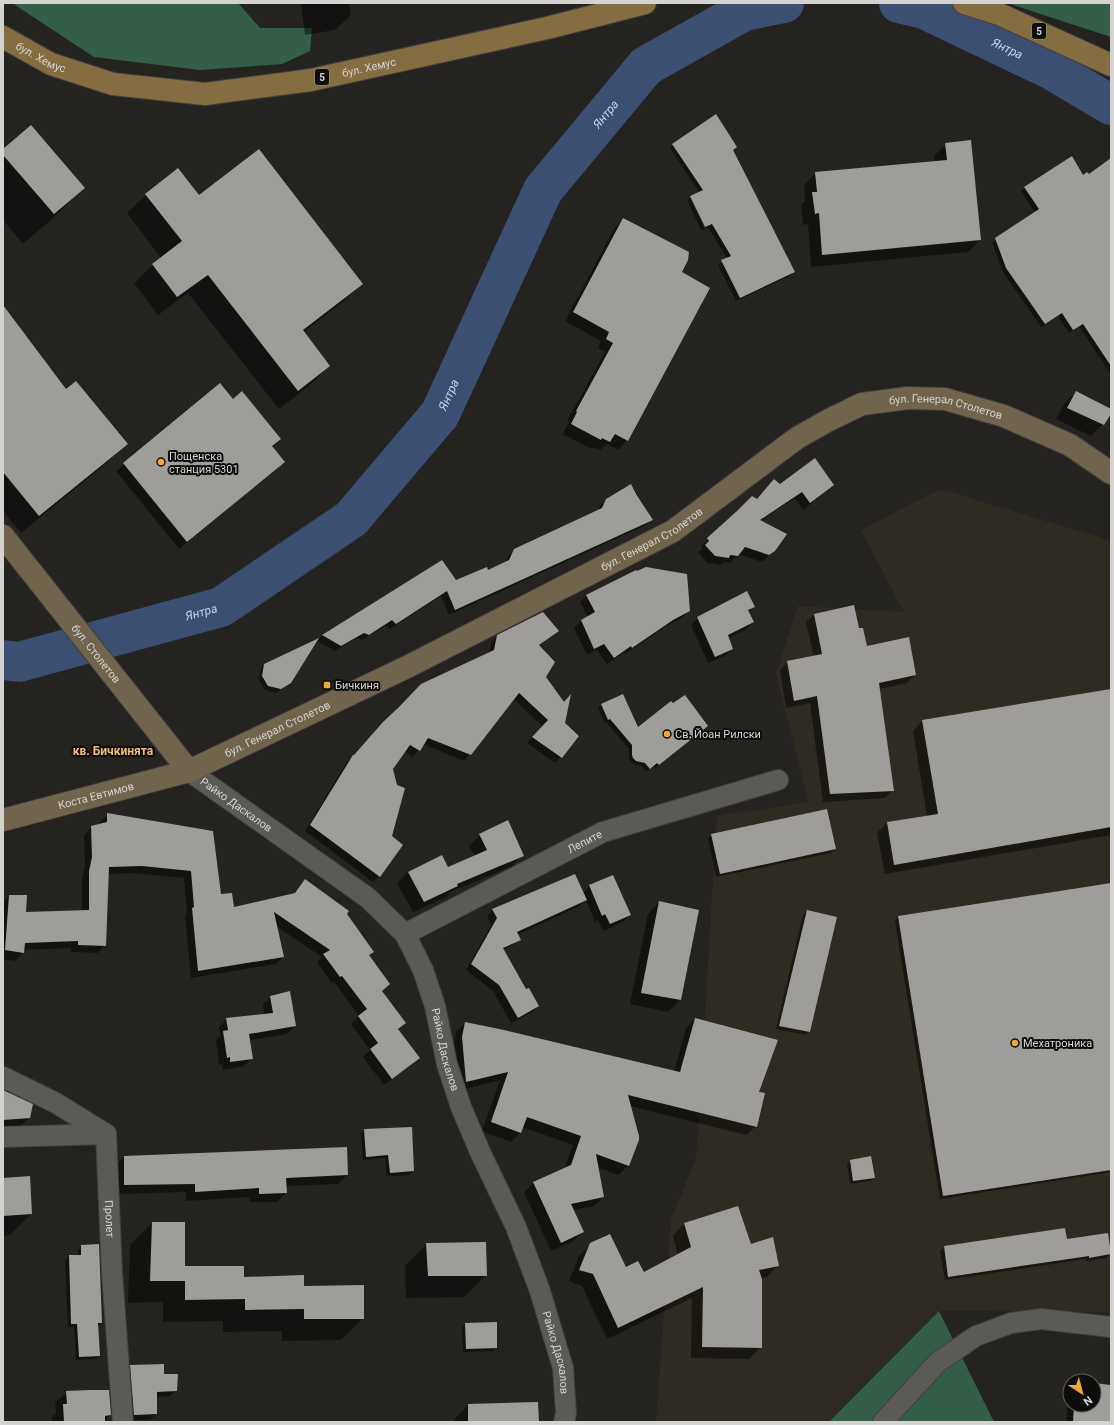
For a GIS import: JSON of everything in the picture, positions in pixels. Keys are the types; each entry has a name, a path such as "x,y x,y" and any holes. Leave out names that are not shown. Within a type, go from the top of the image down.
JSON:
{"main road":[{"name":"бул. Хемус","path":"3,37 52,64 113,84 205,94 311,80 547,28 645,3"},
{"name":"5","path":"964,3 999,14 1111,65"}],"street":[{"name":"бул. Генерал Столетов","path":"189,771 409,666 673,531 797,438 828,420 862,404 908,398 945,399 1004,416 1070,445 1111,473"},
{"name":"бул. Столетов","path":"3,536 189,771"},
{"name":"Коста Евтимов","path":"3,820 189,771"},
{"name":"Райко Даскалов","path":"189,771 368,898 405,934 423,970 432,999 447,1064 461,1107 481,1154 516,1227 540,1291 563,1368 566,1413 564,1422"},
{"name":"Лепите","path":"405,934 603,832 778,780"},
{"path":"3,1077 56,1103 106,1134"},
{"path":"3,1137 106,1134"},
{"name":"Пролет","path":"106,1134 112,1273 123,1422"},
{"path":"883,1422 938,1362 976,1336 1012,1323 1041,1319 1111,1327"}],"shaded area":[{"name":"Мехатроника","path":"940,489 1105,539 1111,543 1111,1312 939,1311 829,1422 656,1422 671,1219 696,1159 717,816 808,802 776,674 798,606 904,612 861,530"}],"green space":[{"path":"12,3 238,3 260,28 312,28 310,51 282,64 200,70 94,57"},
{"path":"1007,3 1111,3 1111,37"},
{"path":"939,1311 994,1422 829,1422"}],"building":[{"path":"716,114 737,147 733,150 795,272 740,298 721,260 731,256 712,224 705,227 690,196 703,190 672,144"},
{"path":"31,125 85,188 54,214 3,155 3,149"},
{"path":"971,140 981,240 822,255 819,213 815,214 812,192 817,192 815,172 947,160 945,143"},
{"path":"259,149 363,284 303,330 330,366 298,391 208,275 177,297 152,264 182,241 145,194 178,168 199,195"},
{"path":"1072,156 1083,175 1087,172 1089,174 1111,158 1111,366 1083,324 1073,330 1062,313 1045,324 1006,268 995,238 1039,209 1024,187"},
{"path":"623,218 689,252 688,260 682,272 710,288 628,441 615,434 610,442 602,438 601,440 571,424 577,412 576,411 613,343 606,339 609,332 573,312"},
{"path":"3,305 66,389 76,381 128,444 39,516 3,472"},
{"name":"Пощенска станция 5301","path":"220,383 233,399 242,391 281,439 272,446 285,462 187,542 123,463"},
{"path":"1076,391 1111,409 1111,414 1104,425 1067,408"},
{"path":"815,458 834,485 810,503 802,492 760,520 787,534 775,551 769,555 745,547 738,556 730,555 729,558 715,556 705,545 709,541 707,538 752,496 757,499 774,479 780,484"},
{"path":"631,484 653,520 455,610 447,591 396,624 392,620 369,635 364,633 341,646 322,635 442,560 456,580 487,567 488,570 509,560 514,549 602,508 606,499"},
{"path":"646,567 687,574 690,611 673,620 632,648 631,646 614,658 604,644 594,649 581,620 595,612 586,595 636,570 637,571"},
{"path":"747,591 755,607 748,610 754,622 728,635 733,649 715,657 697,617"},
{"path":"854,605 859,628 863,628 867,646 909,637 916,675 879,683 894,791 830,794 817,696 794,701 787,661 822,654 814,614"},
{"path":"543,612 559,631 539,645 555,662 546,677 564,702 571,694 565,723 579,736 562,758 532,737 548,720 519,693 471,755 428,738 420,751 410,745 393,769 397,785 405,788 392,836 403,845 380,877 310,825 353,755 421,684 494,650 497,635"},
{"path":"319,638 291,683 281,689 268,686 262,676 264,664"},
{"path":"1111,689 1111,827 894,865 887,822 938,814 922,720"},
{"path":"623,694 638,727 671,701 673,703 685,695 708,726 659,765 657,763 650,769 645,763 636,761 633,758 632,745 610,719 608,720 601,704"},
{"path":"827,809 836,849 720,874 711,834"},
{"path":"107,813 213,831 221,894 232,893 234,907 295,893 305,879 349,911 347,914 374,952 369,955 390,984 382,991 406,1023 398,1029 420,1058 392,1079 370,1049 378,1043 358,1016 367,1009 323,954 330,950 274,912 284,957 198,971 192,908 194,907 191,871 142,866 109,867 106,946 78,945 78,941 25,943 24,953 5,950 9,895 27,895 26,912 89,910 89,871 92,857 91,826 107,822"},
{"path":"508,820 524,856 457,884 458,886 424,902 408,872 442,855 448,867 487,850 479,834"},
{"path":"575,874 587,900 517,932 521,940 503,948 526,989 529,988 539,1006 518,1018 499,985 471,964 497,918 492,909"},
{"path":"613,875 631,915 610,924 605,914 602,916 589,885"},
{"name":"Мехатроника","path":"1111,883 1111,1170 943,1196 898,916"},
{"path":"659,901 699,910 681,1000 641,993"},
{"path":"807,910 837,917 810,1032 779,1026"},
{"path":"290,991 296,1026 249,1034 253,1059 230,1062 230,1057 227,1058 223,1031 228,1030 226,1018 273,1013 270,996"},
{"path":"695,1018 778,1040 759,1092 765,1093 757,1127 628,1095 639,1136 639,1140 629,1166 596,1154 604,1197 571,1204 584,1232 561,1243 533,1182 571,1165 581,1136 527,1117 521,1133 491,1122 508,1072 466,1082 462,1037 465,1022 680,1072"},
{"path":"3,1090 33,1104 30,1118 3,1120"},
{"path":"412,1127 414,1171 390,1173 388,1155 366,1157 364,1129"},
{"path":"347,1147 348,1175 286,1178 287,1193 259,1194 259,1188 195,1192 195,1184 124,1185 124,1156"},
{"path":"871,1156 875,1178 853,1181 850,1160"},
{"path":"30,1176 32,1214 3,1216 3,1178"},
{"path":"738,1206 751,1244 773,1237 779,1266 759,1270 762,1279 762,1348 702,1347 703,1287 618,1328 593,1274 579,1270 590,1243 610,1234 626,1267 638,1261 644,1272 691,1247 684,1223"},
{"path":"152,1222 185,1222 185,1281 150,1281"},
{"path":"1065,1228 1067,1239 1108,1233 1111,1254 948,1277 944,1246"},
{"path":"486,1242 487,1276 428,1276 426,1243"},
{"path":"99,1244 102,1323 98,1323 100,1356 79,1357 77,1324 71,1324 69,1255 81,1255 81,1245"},
{"path":"185,1266 244,1266 244,1277 304,1275 304,1286 364,1285 364,1319 304,1319 304,1309 245,1310 245,1299 185,1300"},
{"path":"497,1322 497,1348 466,1349 465,1323"},
{"path":"164,1364 164,1374 178,1374 177,1391 157,1392 157,1414 134,1415 130,1365"},
{"path":"1102,1384 1111,1385 1111,1422 1073,1422 1074,1413 1102,1413"},
{"path":"109,1390 111,1415 105,1416 105,1422 64,1422 63,1404 67,1404 66,1391"},
{"path":"538,1402 539,1422 468,1422 468,1404"}],"waterway":[{"name":"Янтра","path":"3,660 19,662 221,607 351,519 440,414 543,190 646,66 744,11 784,3"},
{"name":"Янтра","path":"899,3 924,9 1052,70 1111,105"}],"place":[{"name":"Пощенска станция 5301","path":"161,462"},
{"name":"Бичкиня","path":"327,685"},
{"name":"Св. Йоан Рилски","path":"667,734"},
{"name":"Мехатроника","path":"1015,1043"}],"district":[{"name":"кв. Бичкинята","path":"113,751"}]}
